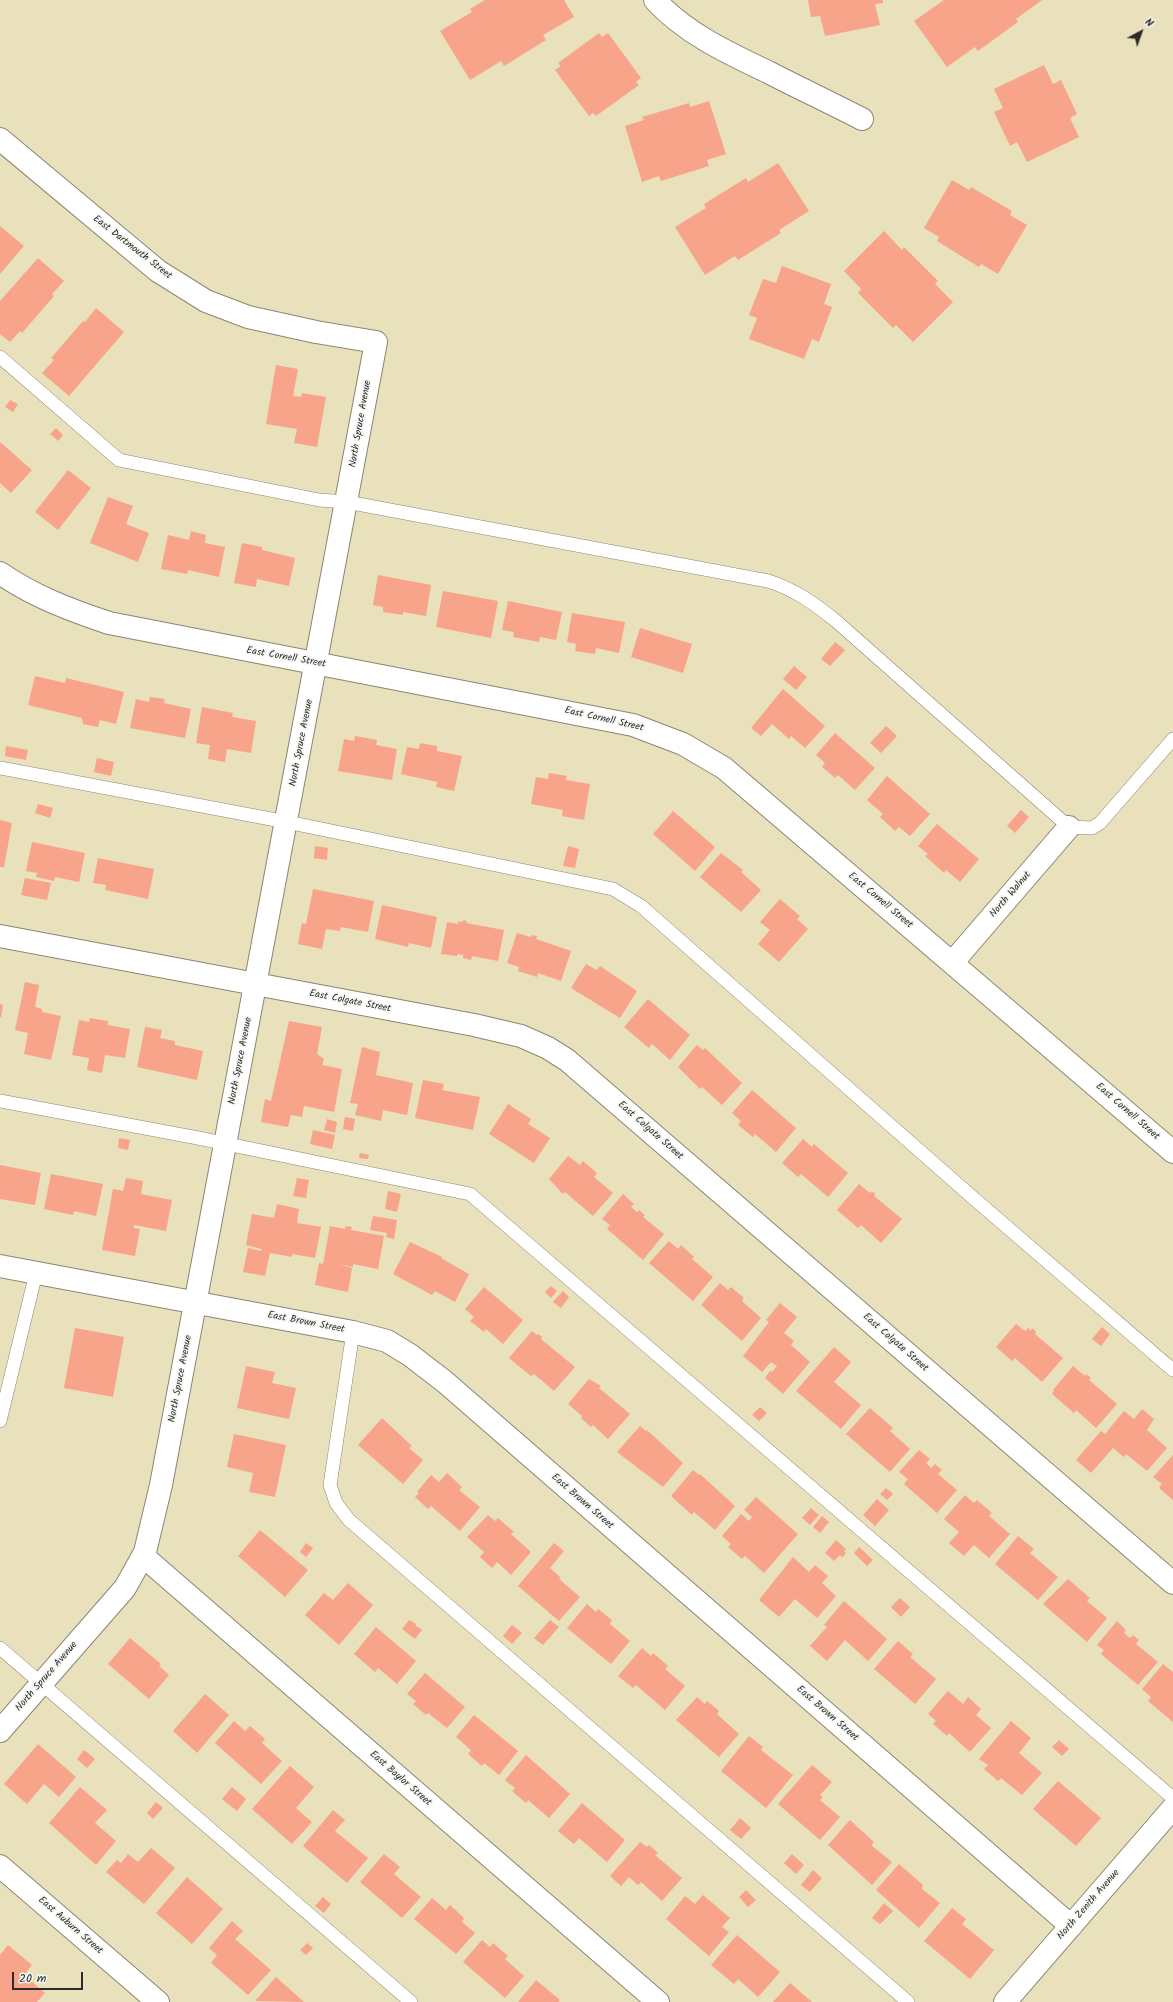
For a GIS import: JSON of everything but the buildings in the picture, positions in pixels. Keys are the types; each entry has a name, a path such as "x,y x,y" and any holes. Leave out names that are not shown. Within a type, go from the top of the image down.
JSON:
{"street":[{"path":"655,0 664,10 698,35 739,58 862,119"},
{"name":"East Dartmouth Street","path":"0,139 158,270 206,301 248,316 316,332 376,342"},
{"name":"North Spruce Avenue","path":"0,1731 125,1588 145,1552 161,1485 317,664 376,342"},
{"name":"East Cornell Street","path":"0,573 34,594 67,609 109,623 633,725 683,744 724,768 1173,1152"},
{"name":"North Walnut","path":"952,963 1069,827"},
{"name":"East Colgate Street","path":"0,936 474,1025 521,1036 548,1048 567,1060 1173,1583"},
{"name":"East Brown Street","path":"0,1266 353,1332 387,1341 410,1354 445,1382 1071,1926"},
{"name":"East Baylor Street","path":"143,1556 658,2002"},
{"name":"North Zenith Avenue","path":"1005,2002 1173,1808"},
{"name":"East Auburn Street","path":"0,1866 158,2002"}],"lane":[{"path":"0,357 119,460 319,500 347,502 768,581 785,586 814,604 836,621 1069,827 1092,828 1100,823 1173,739"},
{"path":"0,768 287,822 613,889 641,906 971,1196 1173,1370"},
{"path":"0,1101 226,1144 470,1194 1173,1798"},
{"path":"0,1420 36,1273"},
{"path":"353,1332 330,1485 336,1503 349,1520 388,1552 908,2002"},
{"path":"0,1648 411,2002"}]}
